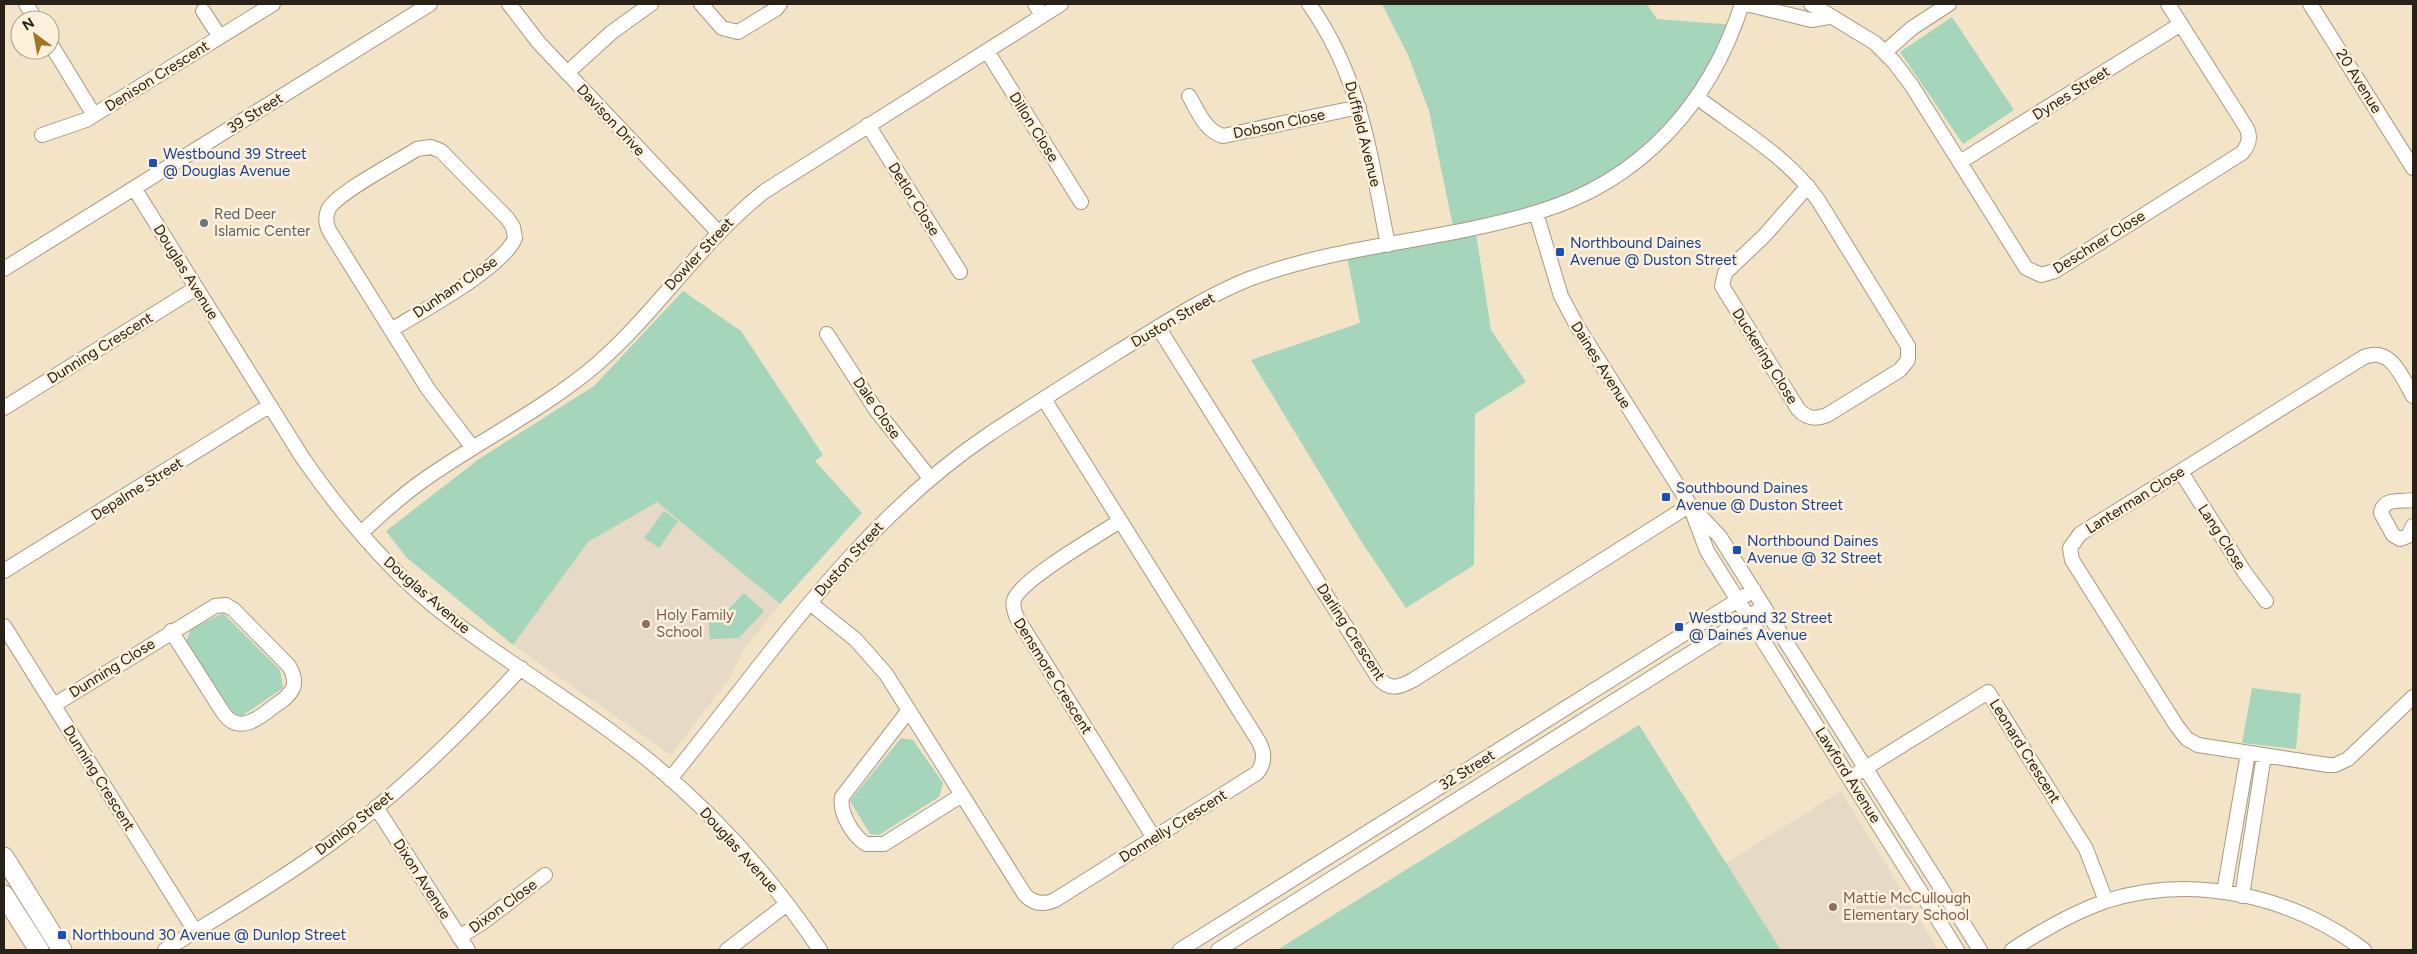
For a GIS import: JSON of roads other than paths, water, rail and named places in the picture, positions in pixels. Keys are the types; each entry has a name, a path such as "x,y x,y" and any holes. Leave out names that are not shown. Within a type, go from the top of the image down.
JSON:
{"main road":[{"path":"4,857 62,950"},
{"path":"4,894 39,950"}],"street":[{"name":"Denison Crescent","path":"42,135 94,115 273,4"},
{"name":"39 Street","path":"4,270 430,4"},
{"name":"Davison Drive","path":"509,4 530,33 718,232"},
{"path":"567,73 606,36 651,4"},
{"path":"701,4 722,28 738,32 776,10 780,4"},
{"name":"Dowler Street","path":"360,533 417,484 559,394 598,362 626,336 718,232 751,202 777,182 987,51 1039,10 1061,4"},
{"name":"Duffield Avenue","path":"1309,4 1340,54 1359,106 1388,244"},
{"name":"Deschner Close","path":"1744,4 1811,20 1829,17"},
{"name":"Duston Street","path":"670,779 810,603 866,538 930,478 978,442 1158,327 1213,296 1248,280 1300,262 1536,213 1595,189 1638,160 1670,132 1698,98 1719,63 1744,4"},
{"name":"Deschner Close","path":"1811,4 1829,17 1853,28 1885,52 1912,86 2026,268 2041,274 2055,271 2246,149 2249,139 2248,130 2168,4"},
{"path":"1885,52 1912,28 1949,4"},
{"name":"20 Avenue","path":"2310,4 2410,164"},
{"name":"Denison Crescent","path":"203,11 220,37"},
{"name":"Dynes Street","path":"1960,162 2181,24"},
{"name":"Dillon Close","path":"987,51 1081,202"},
{"name":"Denison Crescent","path":"60,60 94,115"},
{"name":"Dobson Close","path":"1189,96 1206,125 1216,134 1223,136 1359,106"},
{"name":"Duckering Close","path":"1698,98 1779,159 1808,186 1906,340 1910,351 1908,360 1900,370 1827,415 1816,418 1805,416 1798,408 1722,286 1725,273 1764,236 1808,186"},
{"name":"Detlor Close","path":"868,125 960,272"},
{"name":"Dunham Close","path":"391,330 475,277 505,252 515,238 513,227 507,218 446,155 431,147 417,149 340,198 332,204 326,216 330,232 391,330 428,389 473,448"},
{"name":"Douglas Avenue","path":"134,188 316,477 360,533 399,574 442,612 610,730 670,779 741,850 787,904 820,950"},
{"name":"Daines Avenue","path":"1536,213 1555,278 1569,312 1690,505 1720,537 1764,607"},
{"name":"Dunning Crescent","path":"4,408 196,288"},
{"name":"Darling Crescent","path":"1158,327 1377,676 1384,684 1392,688 1398,688 1413,680 1690,505"},
{"name":"Dale Close","path":"827,334 876,410 930,478"},
{"name":"Lanterman Close","path":"2413,396 2392,362 2383,355 2372,354 2080,534 2072,543 2070,554 2184,736 2198,745 2328,765 2342,762 2413,697"},
{"name":"Donnelly Crescent","path":"810,603 867,651 886,674 1025,895 1036,902 1043,904 1055,900 1252,777 1262,765 1264,756 1259,742 1044,399"},
{"name":"Depalme Street","path":"4,571 270,406"},
{"name":"Lang Close","path":"2181,472 2266,601"},
{"path":"2413,500 2389,502 2381,510 2383,519 2396,537 2400,539 2408,536 2413,526"},
{"name":"Daines Avenue","path":"1690,505 1704,544 1738,600"},
{"name":"Densmore Crescent","path":"1120,521 1064,557 1027,584 1014,600 1014,612 1154,838"},
{"name":"32 Street","path":"1180,950 1754,590"},
{"name":"Lawford Avenue","path":"1738,600 1957,950"},
{"name":"Dunning Close","path":"54,705 211,607 221,605 230,607 289,666 294,676 293,688 285,698 257,719 245,724 234,723 224,714 171,632"},
{"name":"32 Street","path":"1218,950 1764,607"},
{"name":"Lawford Avenue","path":"1764,607 1980,950"},
{"name":"Dunning Crescent","path":"4,626 195,931"},
{"name":"Dunlop Street","path":"164,950 299,865 376,807 427,763 521,668"},
{"name":"Leonard Crescent","path":"1850,778 1988,692 2086,849 2106,901"},
{"path":"910,710 842,797 841,808 857,836 866,844 884,844 962,795"},
{"path":"2224,892 2248,753"},
{"path":"2242,896 2264,755"},
{"name":"Dixon Avenue","path":"376,807 468,950"},
{"name":"Dixon Close","path":"460,937 482,923 545,875"},
{"path":"2012,950 2050,926 2106,901 2159,890 2189,889 2224,892 2301,913 2327,926 2364,950"},
{"path":"727,950 787,904"}],"place":[{"name":"Westbound 39 Street @ Douglas Avenue","path":"153,163"},
{"name":"Red Deer Islamic Center","path":"204,223"},
{"name":"Northbound Daines Avenue @ Duston Street","path":"1560,252"},
{"name":"Southbound Daines Avenue @ Duston Street","path":"1666,497"},
{"name":"Northbound Daines Avenue @ 32 Street","path":"1737,550"},
{"name":"Holy Family School","path":"646,624"},
{"name":"Westbound 32 Street @ Daines Avenue","path":"1679,627"},
{"name":"Mattie McCullough Elementary School","path":"1833,907"},
{"name":"Northbound 30 Avenue @ Dunlop Street","path":"62,935"}]}
